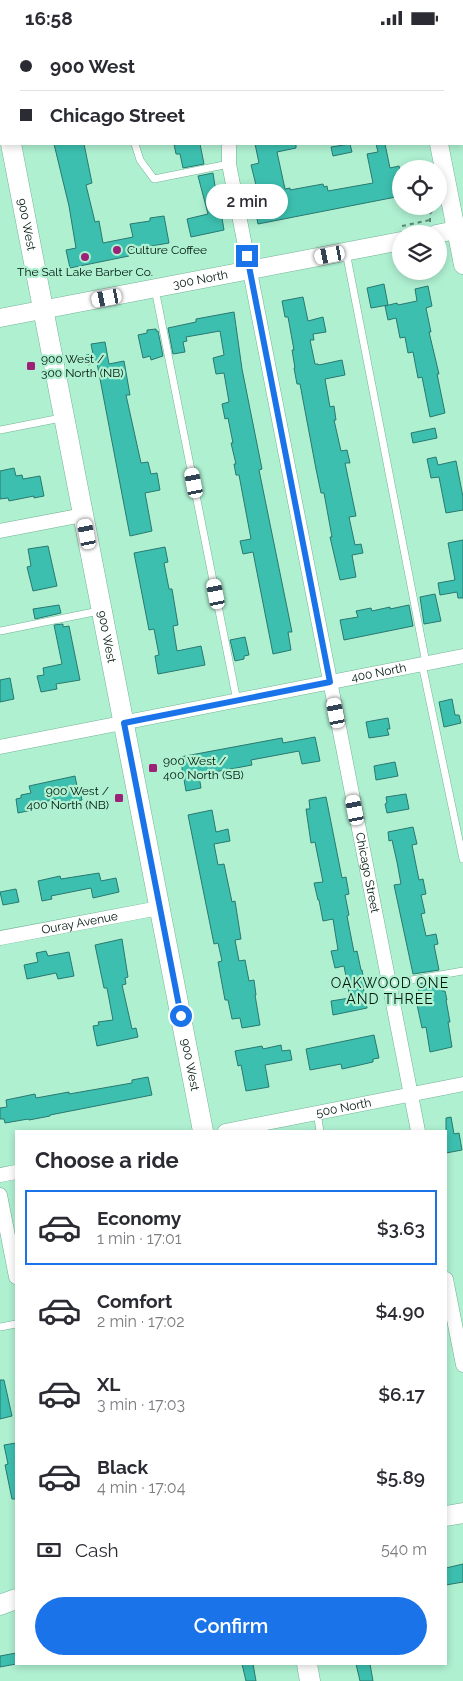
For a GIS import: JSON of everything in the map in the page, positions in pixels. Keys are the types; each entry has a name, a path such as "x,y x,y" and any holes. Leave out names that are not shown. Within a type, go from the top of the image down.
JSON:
{"main road":[{"name":"900 West","path":"11,145 203,1130"},
{"path":"447,1516 463,1513"},
{"path":"307,1665 310,1681"}],"street":[{"name":"Chicago Street","path":"229,145 229,163 418,1130"},
{"path":"440,145 460,229 463,265"},
{"path":"447,232 460,229"},
{"name":"300 North","path":"0,318 392,243"},
{"path":"0,531 83,515"},
{"name":"400 North","path":"0,747 463,656"},
{"name":"Ouray Avenue","path":"0,938 159,908"},
{"name":"500 North","path":"230,1130 463,1084"},
{"path":"0,1175 15,1172"},
{"path":"0,1195 15,1272"},
{"path":"447,1284 463,1365"}],"lane":[{"path":"135,145 140,160 154,179 229,163"},
{"path":"346,251 463,859"},
{"path":"155,288 237,701"},
{"path":"0,430 64,417"},
{"path":"0,631 102,611"},
{"path":"389,984 463,971"},
{"path":"317,1113 320,1130"},
{"path":"0,1327 15,1324"}],"building":[{"path":"54,145 84,145 92,183 86,185 95,222 99,221 103,243 133,237 130,224 150,221 150,218 164,216 169,243 128,250 129,256 70,268 66,250 76,248 69,206"},
{"path":"174,145 200,145 204,164 183,168 180,154 176,154"},
{"path":"255,145 296,145 296,148 277,152 285,189 290,188 290,190 323,184 324,187 327,186 328,191 373,183 367,154 378,152 376,145 385,145 390,168 392,168 392,198 258,224 252,194 258,193 251,165 259,163"},
{"path":"350,145 352,152 333,156 331,147"},
{"path":"213,173 224,230 191,237 187,219 208,214 198,176"},
{"path":"384,284 388,305 371,308 367,288"},
{"path":"428,286 432,306 426,308 431,332 429,332 439,374 437,374 445,413 430,417 422,377 418,378 413,352 408,353 405,337 400,338 396,318 388,320 385,306 417,301 415,289"},
{"path":"303,297 308,321 323,317 326,332 313,334 314,340 310,340 315,364 319,365 342,360 345,375 325,379 330,407 334,406 336,420 334,420 341,451 347,450 350,463 345,463 356,516 349,517 355,545 361,544 363,553 352,555 356,577 340,580 330,537 332,537 324,493 321,493 300,384 297,384 292,350 294,350 288,317 285,317 282,301"},
{"path":"234,312 242,369 262,469 259,470 292,632 288,632 291,650 273,654 253,552 243,554 240,541 251,539 239,475 236,475 234,464 236,464 228,418 225,419 222,404 229,402 224,373 216,374 213,358 224,355 220,331 186,337 187,341 183,342 185,352 173,354 168,328 196,322 196,319"},
{"path":"156,329 163,356 151,360 150,356 143,358 138,335 147,333 147,330"},
{"path":"105,342 109,364 124,361 130,395 126,395 141,463 148,462 151,474 157,473 160,490 145,493 152,531 130,536 97,363 88,365 86,355 93,354 91,344"},
{"path":"435,428 437,438 413,443 411,433"},
{"path":"436,457 438,465 456,461 463,497 463,510 446,513 439,477 431,478 427,459"},
{"path":"14,468 16,476 22,475 23,479 40,476 44,496 9,501 8,498 0,499 0,471"},
{"path":"463,540 463,598 458,598 457,592 440,595 438,583 455,580 448,543"},
{"path":"48,546 57,586 33,591 27,567 31,566 28,549"},
{"path":"165,547 168,562 164,563 169,589 172,589 178,625 173,626 177,651 201,646 205,665 158,674 155,656 159,655 154,629 149,630 134,553"},
{"path":"435,594 441,621 424,624 420,597"},
{"path":"59,605 61,613 35,619 33,609"},
{"path":"409,605 413,626 344,640 340,620 358,617 356,611 371,608 372,611 390,607 390,609"},
{"path":"63,624 63,627 69,626 80,680 56,684 57,689 41,692 37,676 44,675 43,668 62,664 54,625"},
{"path":"245,637 249,655 244,656 244,659 235,661 230,640"},
{"path":"10,678 14,699 0,702 0,680"},
{"path":"452,699 455,715 459,715 461,723 444,727 439,702"},
{"path":"388,718 390,729 387,729 389,735 369,738 366,722"},
{"path":"315,737 320,761 302,764 299,751 251,760 252,765 199,776 201,788 186,791 180,757 282,738 283,743"},
{"path":"395,762 398,776 376,780 374,766"},
{"path":"75,776 82,800 60,805 59,799 31,804 32,810 18,813 16,799 21,798 21,795 31,793 29,786"},
{"path":"406,794 409,809 387,813 386,797"},
{"path":"326,797 342,878 346,877 349,894 345,895 349,915 347,916 354,952 357,951 362,970 367,1008 333,1015 331,1001 350,998 344,966 335,968 331,951 338,950 333,919 323,921 314,883 323,882 315,842 311,843 306,809 310,809 309,800"},
{"path":"212,810 216,832 228,829 230,841 214,844 218,865 224,864 232,902 235,901 241,939 235,940 239,961 245,960 249,981 254,980 260,1025 242,1028 240,1018 232,1019 228,1000 225,1000 218,962 222,961 218,943 214,944 188,815"},
{"path":"413,827 417,844 412,845 419,880 423,879 426,894 421,895 425,913 421,914 426,936 436,934 438,944 434,945 439,970 413,974 394,885 401,884 392,840 389,841 388,832"},
{"path":"99,873 101,881 116,878 119,892 93,898 91,888 51,896 52,899 42,901 38,881 60,876 61,879"},
{"path":"16,889 19,902 3,905 0,892"},
{"path":"122,939 128,977 125,978 126,984 122,985 132,1029 136,1028 138,1037 97,1046 93,1026 99,1025 98,1022 113,1020 107,988 104,988 95,945"},
{"path":"46,951 48,956 69,952 74,976 58,979 56,973 27,979 24,965 38,962 36,953"},
{"path":"440,980 442,991 445,991 447,1000 452,1047 430,1052 426,1027 422,1028 415,995 419,994 418,984"},
{"path":"374,1035 379,1058 373,1059 373,1062 342,1069 341,1064 310,1070 306,1049"},
{"path":"281,1045 282,1051 290,1050 292,1060 265,1065 269,1087 246,1091 241,1065 238,1066 235,1051 262,1046 263,1049"},
{"path":"148,1077 152,1095 29,1120 5,1123 4,1119 0,1119 0,1108 7,1107 6,1100 35,1094 36,1098 69,1092 69,1094 132,1083 132,1080"},
{"path":"451,1117 454,1134 459,1133 462,1150 447,1153 446,1118"},
{"path":"0,1380 4,1380 12,1416 0,1419"},
{"path":"15,1443 15,1499 12,1499 5,1465 8,1464 4,1445"},
{"path":"463,1564 463,1582 447,1585 447,1568"},
{"path":"15,1653 15,1664 0,1667 0,1656"},
{"path":"242,1665 253,1665 256,1681 246,1681"},
{"path":"356,1665 370,1665 373,1681 360,1681"}],"place":[{"name":"Culture Coffee","path":"117,250"},
{"name":"The Salt Lake Barber Co.","path":"85,257"},
{"name":"900 West / 300 North (NB)","path":"31,366"},
{"name":"900 West / 400 North (SB)","path":"153,768"},
{"name":"900 West / 400 North (NB)","path":"119,798"}],"district":[{"name":"OAKWOOD ONE AND THREE","path":"390,991"}],"route":[{"path":"181,1016 124,723 330,682 247,256"}]}
